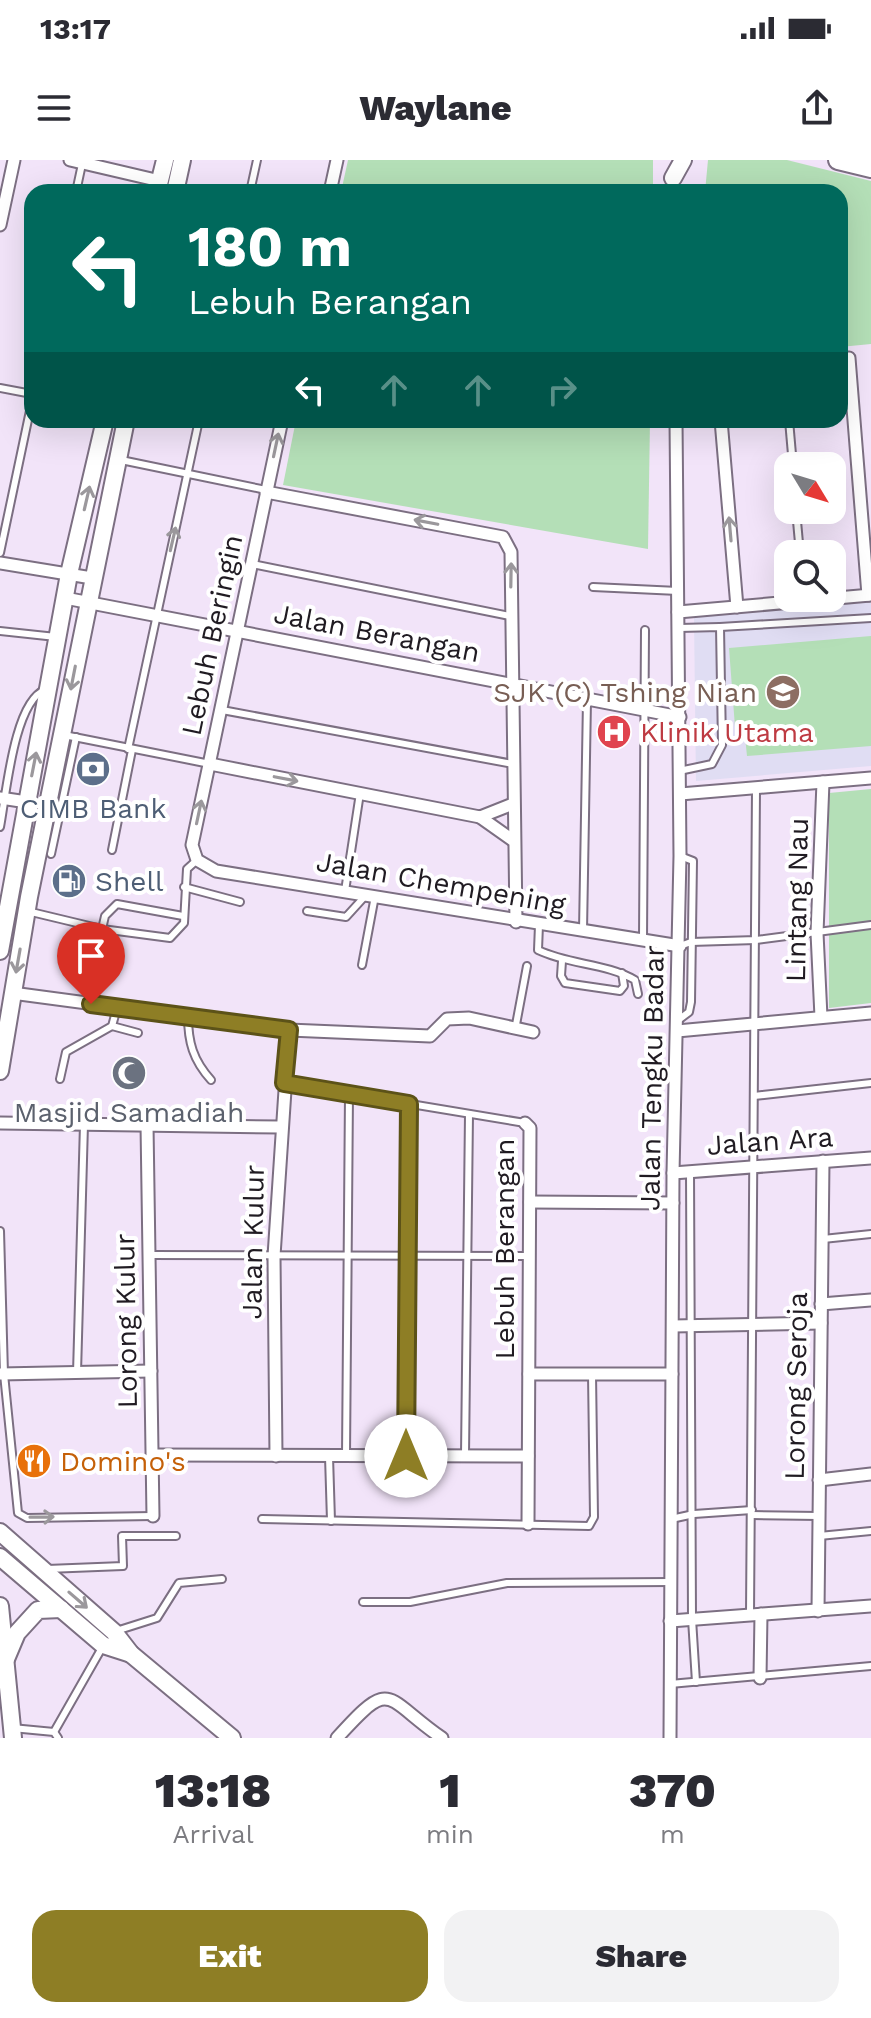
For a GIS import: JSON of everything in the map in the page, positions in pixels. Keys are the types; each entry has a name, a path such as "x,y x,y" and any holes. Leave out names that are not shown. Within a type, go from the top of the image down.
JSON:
{"main road":[{"path":"159,184 165,160"},
{"path":"177,184 182,160"},
{"path":"672,160 673,184"},
{"path":"673,184 683,160"},
{"path":"838,160 871,168"},
{"path":"0,951 7,871 27,802 69,574 103,428"},
{"path":"0,1071 27,911 69,736 92,578 124,428"},
{"path":"0,1532 42,1569 109,1639"},
{"path":"0,1557 61,1609 131,1654 232,1738"},
{"path":"0,1606 13,1733"},
{"path":"5,1661 17,1633 38,1610 61,1609"}],"street":[{"path":"1,220 14,160"},
{"path":"70,160 153,184"},
{"path":"332,184 337,160"},
{"path":"848,371 849,358"},
{"path":"846,596 870,595 858,462 848,409"},
{"name":"Lebuh Beringin","path":"197,860 192,845 280,428"},
{"name":"Jalan Tengku Badar","path":"670,1738 673,1173 677,1026 685,944 680,856 676,428"},
{"path":"722,428 737,607"},
{"path":"858,462 871,461"},
{"path":"266,491 503,537 511,552 516,922"},
{"path":"0,563 92,578"},
{"name":"Jalan Berangan","path":"65,598 680,717"},
{"path":"678,612 774,603"},
{"path":"210,764 480,817 514,841"},
{"path":"680,794 871,778"},
{"name":"Lintang Nau","path":"821,1017 817,933 823,782"},
{"path":"3,798 27,802"},
{"path":"480,817 513,804"},
{"name":"Jalan Chempening","path":"197,860 216,871 516,922 685,944"},
{"path":"12,993 289,1030 430,1036 447,1019 469,1018 533,1032"},
{"path":"677,1026 752,1024 871,1013"},
{"name":"Jalan Kulur","path":"276,1456 274,1256 280,1127 289,1030"},
{"path":"406,1456 409,1104"},
{"path":"0,1123 280,1127"},
{"name":"Lebuh Berangan","path":"525,1123 530,1128 528,1524"},
{"name":"Lorong Kulur","path":"147,1125 153,1516"},
{"name":"Jalan Ara","path":"673,1173 871,1158"},
{"name":"Lorong Seroja","path":"818,1611 823,1161"},
{"path":"530,1202 673,1203"},
{"path":"821,1304 871,1300"},
{"path":"673,1326 821,1323"},
{"path":"2,1374 151,1371"},
{"path":"529,1374 672,1374"},
{"path":"153,1455 528,1456"},
{"path":"819,1480 871,1474"},
{"path":"670,1621 871,1606"},
{"path":"756,1614 760,1678"},
{"path":"337,1738 371,1701 382,1698 394,1700 442,1738"}],"lane":[{"path":"252,184 257,160"},
{"path":"78,184 83,162"},
{"path":"0,388 24,392"},
{"path":"0,553 26,428"},
{"path":"112,850 155,615 197,428"},
{"path":"790,428 792,452"},
{"path":"118,459 266,491"},
{"path":"252,564 510,616"},
{"path":"593,587 678,591"},
{"path":"679,628 871,618"},
{"path":"679,771 712,764 722,745 720,627"},
{"path":"643,940 645,630"},
{"path":"0,631 58,637"},
{"path":"0,827 3,798 22,716 39,692 48,689"},
{"path":"583,931 587,700"},
{"path":"222,710 514,764"},
{"path":"51,854 69,736 210,764"},
{"path":"756,789 756,940 752,1024 755,1166 752,1513 756,1614"},
{"path":"345,891 360,793"},
{"path":"27,911 102,929 170,938 184,923 187,869 197,860"},
{"path":"184,887 240,902"},
{"path":"307,911 346,917 370,895"},
{"path":"362,965 370,895"},
{"path":"102,929 105,916 117,904 183,916"},
{"path":"539,925 538,950 562,961 622,973 635,980 638,994"},
{"path":"685,944 756,940 871,925"},
{"path":"562,961 561,976 565,983 620,991 624,986 622,973"},
{"path":"515,1030 527,966"},
{"path":"112,1026 117,1008"},
{"path":"188,1016 188,1040 192,1053 211,1080"},
{"path":"60,1079 66,1052 112,1026 138,1033"},
{"name":"Lebuh Berangan","path":"284,1083 525,1123"},
{"path":"754,1096 871,1083"},
{"path":"346,1456 349,1094"},
{"path":"465,1456 469,1114"},
{"path":"77,1373 84,1124"},
{"path":"690,1172 694,1514 692,1619 696,1682"},
{"path":"0,1231 2,1374 18,1513 27,1518 153,1516"},
{"path":"822,1240 871,1234"},
{"path":"149,1255 529,1256"},
{"path":"262,1519 589,1526 594,1517 592,1374"},
{"path":"0,1432 10,1432"},
{"path":"329,1456 331,1521"},
{"path":"671,1519 694,1514 819,1516"},
{"path":"819,1536 871,1531"},
{"path":"42,1569 123,1566 122,1536 176,1536"},
{"path":"13,1733 56,1735 109,1639 157,1618 179,1583 222,1579"},
{"path":"363,1602 410,1602 507,1583 672,1582"},
{"path":"670,1684 871,1666"}],"shaded area":[{"name":"SJK (C) Tshing Nian","path":"871,601 871,766 696,781 694,617 774,610 846,612 846,603"}],"green space":[{"path":"348,160 653,160 653,184 343,184"},
{"path":"708,160 787,160 871,181 871,344 848,346 848,184 706,184"},
{"path":"294,428 650,428 648,549 283,485"},
{"path":"871,636 871,746 747,756 744,727 735,727 729,648"},
{"path":"871,789 871,1003 829,1008 829,793"}],"place":[{"name":"SJK (C) Tshing Nian","path":"783,692"},
{"name":"Klinik Utama","path":"614,732"},
{"name":"CIMB Bank","path":"93,769"},
{"name":"Shell","path":"69,881"},
{"name":"Masjid Samadiah","path":"129,1073"},
{"name":"Domino's","path":"34,1461"}],"route":[{"path":"91,1004 289,1030 284,1083 409,1104 406,1456"}]}
